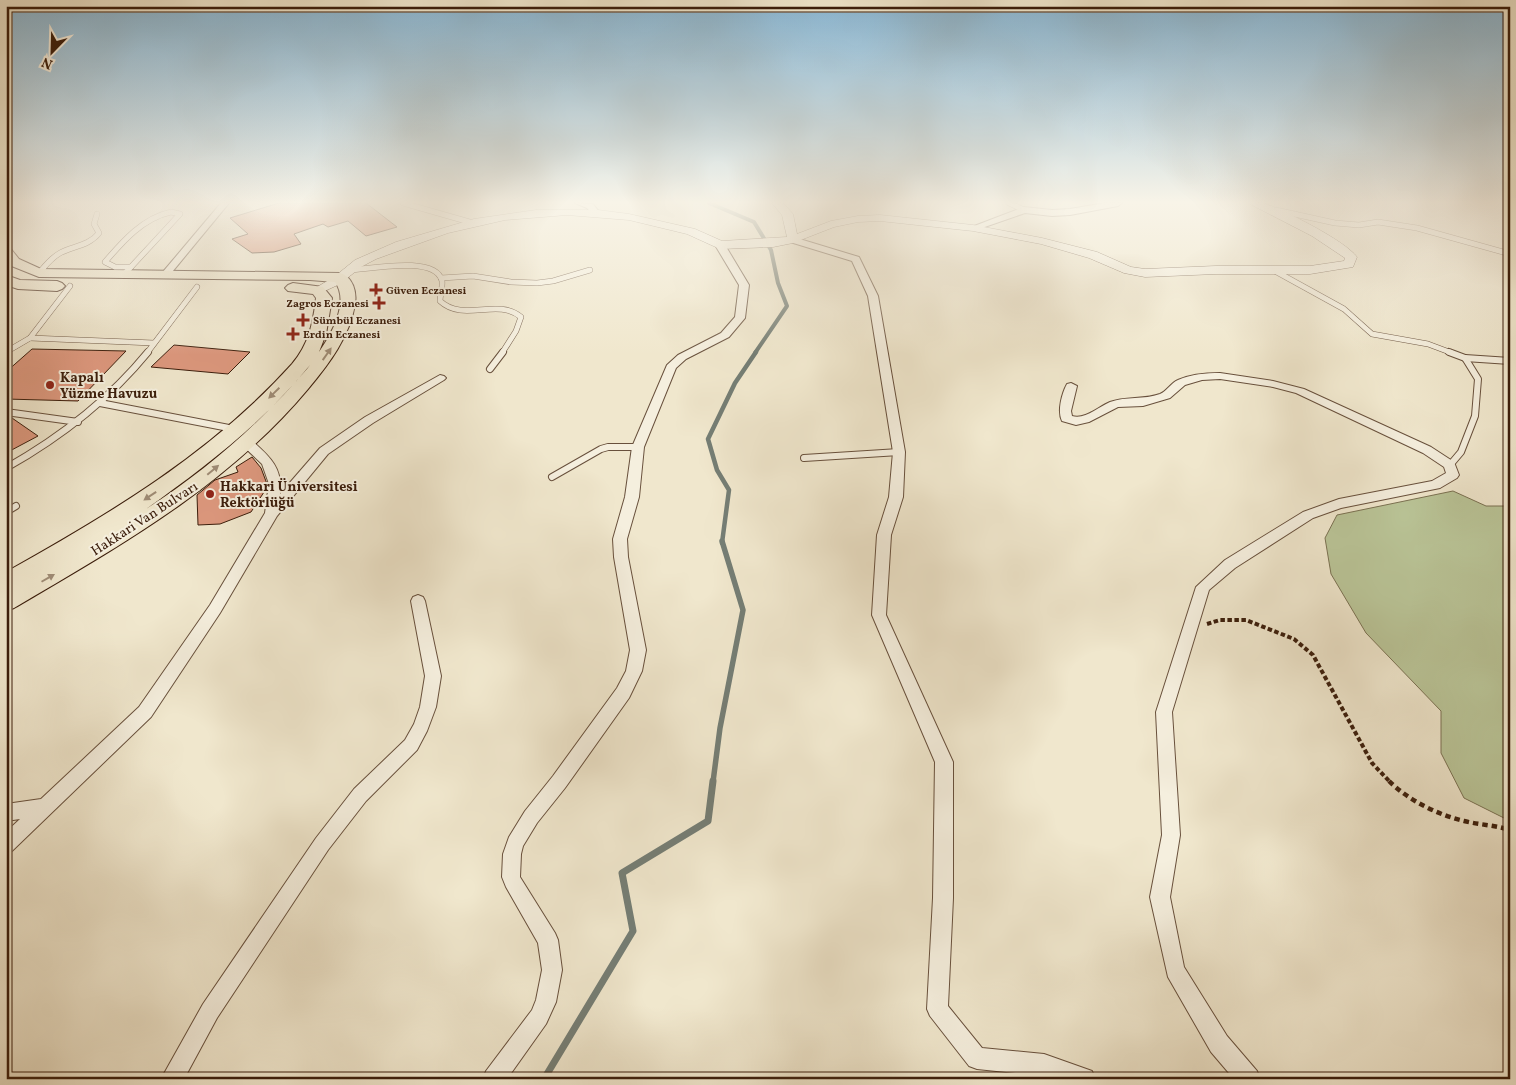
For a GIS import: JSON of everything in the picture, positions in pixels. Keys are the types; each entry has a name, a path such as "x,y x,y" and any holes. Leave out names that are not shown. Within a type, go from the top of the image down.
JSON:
{"main road":[{"path":"7,254 14,262 39,273 127,271 165,274 310,276 345,274"},
{"name":"Hakkari Van Bulvarı","path":"6,582 106,526 169,484 215,450 241,436 315,371 335,343 348,310 349,292 345,274"},
{"path":"10,282 70,286 298,288 318,290"},
{"name":"Hakkari Van Bulvarı","path":"6,602 90,553 195,486 241,436 310,352 319,332 324,298 318,290"}],"street":[{"path":"165,274 182,254"},
{"path":"318,290 345,274 358,263 379,254"},
{"path":"494,1079 538,1017 550,986 552,970 548,940 520,897 511,877 510,866 515,843 531,817 559,782 629,682 638,650 620,548 622,530 632,497 638,447 671,367 682,356 725,335 740,318 744,285 725,254"},
{"path":"838,254 856,259 873,296 899,452 896,497 884,535 879,615 944,762 943,898 936,1009 978,1058 1044,1065 1084,1079"},
{"path":"1088,254 1128,270 1145,273 1216,270 1310,270 1349,264 1350,257 1346,254"},
{"path":"1071,386 1065,411 1066,418 1076,421 1089,418 1115,404 1143,402 1166,396 1181,383 1201,377 1220,376 1300,390 1427,450 1450,465 1453,476 1435,485 1339,504 1308,515 1238,559 1203,587 1164,712 1171,835 1160,897 1175,970 1219,1044 1249,1079"},
{"path":"6,845 146,712 215,609 272,513 324,451 369,420 440,378"},
{"path":"241,436 268,462 276,484 272,513"},
{"path":"172,1079 210,1011 322,844 360,795 411,745 421,726 430,699 433,676 418,601"},
{"path":"6,813 46,806"}],"lane":[{"path":"39,273 55,256 60,254"},
{"path":"113,254 105,262 127,271 143,254"},
{"path":"345,274 417,265 430,268 441,278 440,300 447,307 471,312 506,310 521,315 520,322 507,345 490,369"},
{"path":"441,278 473,276 511,282 537,283 553,281 590,270"},
{"path":"1275,271 1344,309 1372,334 1428,344 1465,358 1510,361"},
{"path":"6,352 30,338 70,286"},
{"path":"6,468 78,422 117,388 197,287"},
{"path":"30,338 154,343"},
{"path":"1450,465 1461,452 1475,416 1478,378 1465,358"},
{"path":"100,403 241,436"},
{"path":"6,412 78,422"},
{"path":"552,477 601,449 608,447 638,447"},
{"path":"804,458 899,452"},
{"path":"6,512 16,506"}],"path":[{"path":"1190,629 1220,620 1246,620 1294,639 1313,655 1372,764 1396,788 1432,810 1464,821 1499,826 1510,830"}],"green space":[{"path":"1453,491 1486,506 1510,506 1510,821 1464,798 1441,753 1441,711 1366,633 1331,574 1325,538 1337,515"}],"building":[{"path":"174,345 250,352 228,374 151,367"},
{"name":"Kapalı Yüzme Havuzu","path":"32,349 126,351 78,401 6,399 6,372"},
{"path":"6,417 12,418 38,436 6,453"},
{"name":"Hakkari Üniversitesi Rektörlüğü","path":"252,457 261,468 267,484 266,489 251,512 220,524 198,525 197,495 215,480 238,472 236,467"}],"waterway":[{"path":"755,353 787,306 778,283 772,254"},
{"path":"722,542 729,490 717,470 708,439 735,383 756,352"},
{"path":"713,782 720,728 743,610 722,542"},
{"path":"544,1079 633,931 622,873 708,821 713,781"}],"place":[{"name":"Güven Eczanesi","path":"376,290"},
{"name":"Zagros Eczanesi","path":"379,303"},
{"name":"Sümbül Eczanesi","path":"303,320"},
{"name":"Erdin Eczanesi","path":"293,334"},
{"name":"Kapalı Yüzme Havuzu","path":"50,385"},
{"name":"Hakkari Üniversitesi Rektörlüğü","path":"210,494"}]}
